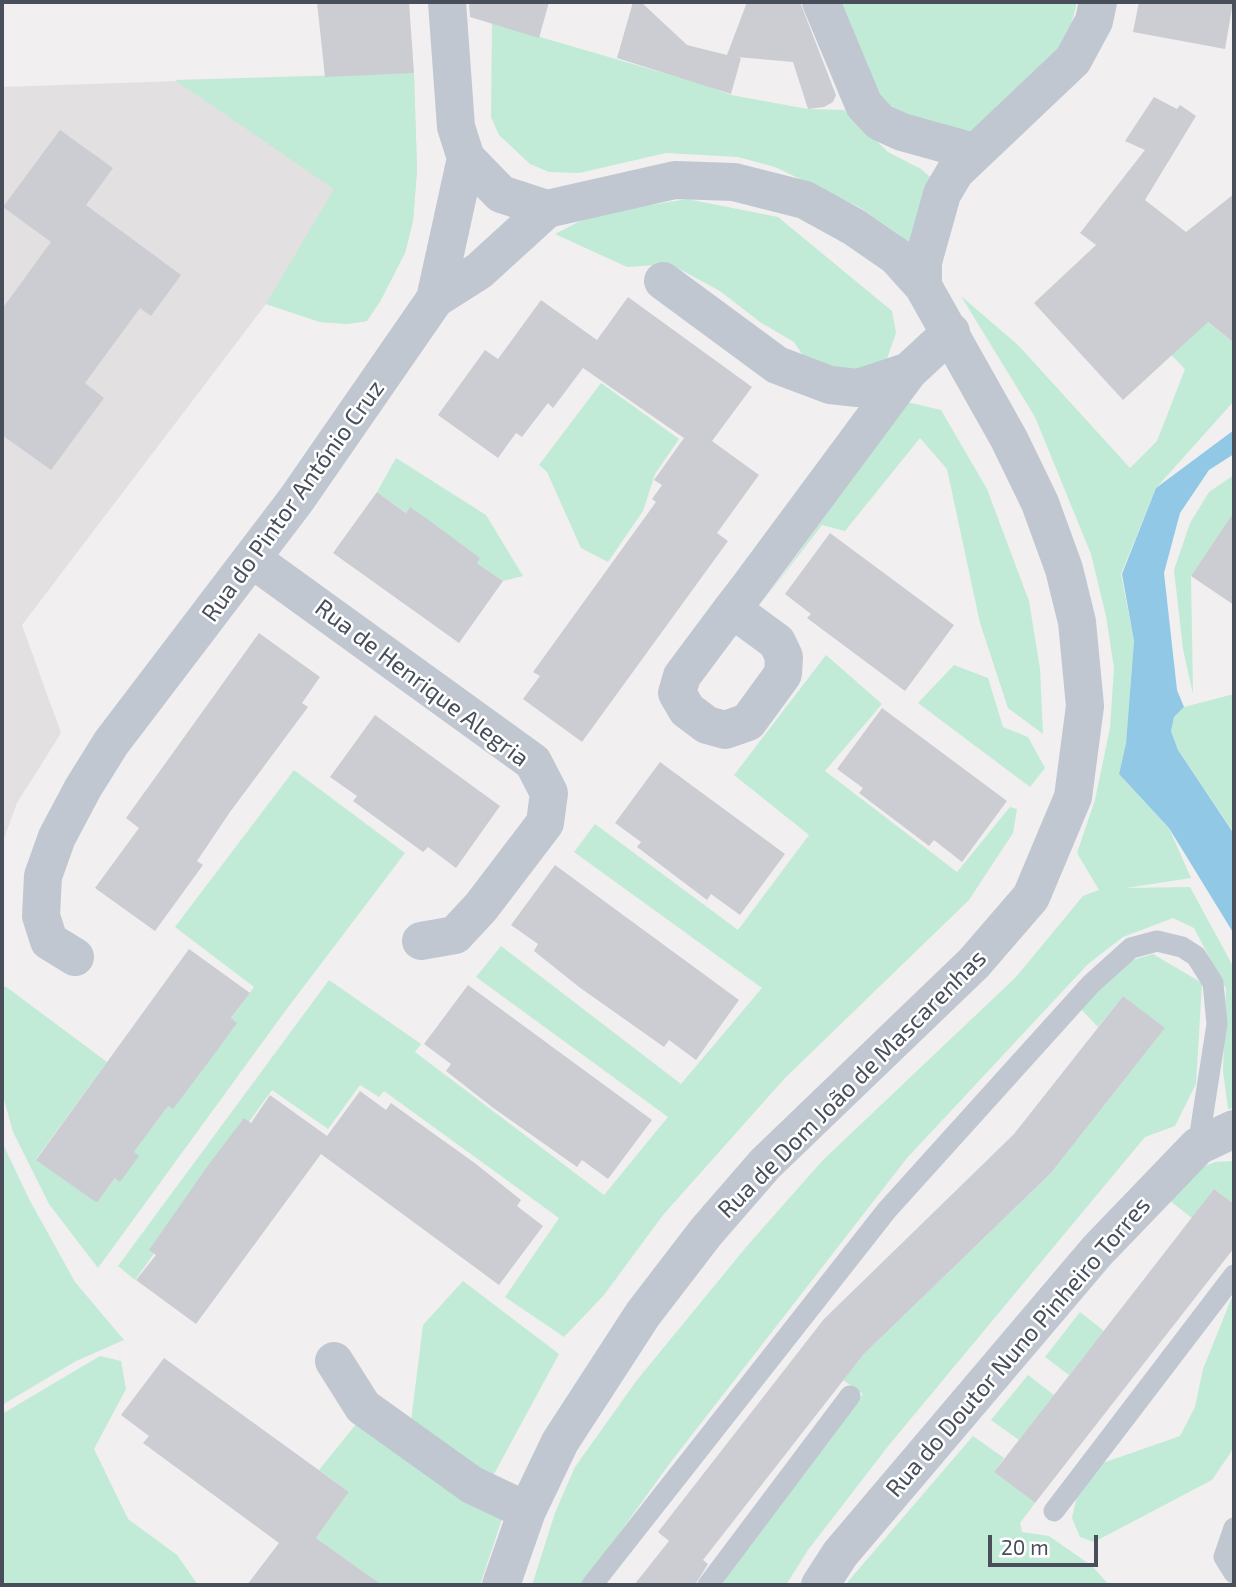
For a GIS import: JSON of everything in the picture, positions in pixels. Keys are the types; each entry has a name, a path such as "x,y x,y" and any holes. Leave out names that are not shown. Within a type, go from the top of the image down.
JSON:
{"street":[{"path":"435,299 479,271 547,209 501,194 466,158 456,127 447,2"},
{"path":"821,2 864,105 880,122 902,132 974,152"},
{"path":"923,286 923,262 942,194 955,172 1073,60 1094,20 1098,2"},
{"name":"Rua do Pintor António Cruz","path":"75,957 49,941 41,916 43,876 57,837 111,743 252,559 352,422 435,299 466,158"},
{"name":"Rua de Dom João de Mascarenhas","path":"501,1585 527,1511 560,1442 602,1375 698,1242 765,1164 974,963 1031,897 1073,797 1085,706 1077,622 1064,569 1040,503 951,332 923,286 907,266 878,242 805,200 734,183 676,180 547,209"},
{"path":"663,281 777,365 820,381 858,388 909,371"},
{"path":"732,609 909,371 951,332"},
{"name":"Rua de Henrique Alegria","path":"252,559 533,762 549,793 545,823 481,907 454,935 421,941"},
{"name":"Rua do Doutor Nuno Pinheiro Torres","path":"820,1585 840,1554 1097,1251 1198,1146 1234,1129"},
{"path":"334,1361 363,1407 472,1485 527,1511"}],"lane":[{"path":"592,1585 887,1210 1091,984 1131,948 1157,941 1182,947 1196,956 1213,984 1217,1024 1198,1146"},
{"path":"1054,1511 1234,1275"},
{"path":"708,1585 849,1396"},
{"path":"1234,1528 1224,1557 1234,1573"}],"shaded area":[{"path":"414,73 417,170 413,221 405,253 367,321 347,324 320,322 266,304 22,625 61,733 17,803 2,844 2,87"}],"green space":[{"path":"833,2 1077,2 1060,68 969,149 870,94"},
{"path":"492,23 731,95 808,109 844,110 888,152 921,169 935,181 918,255 901,236 859,207 775,167 738,157 666,153 579,173 549,172 530,164 499,135 491,117"},
{"path":"414,73 417,170 413,221 405,253 381,300 367,321 347,324 320,322 266,304 334,189 175,80"},
{"path":"687,199 778,217 892,311 896,333 884,367 863,375 807,362 794,342 760,322 720,291 670,264 627,267 555,234 592,215"},
{"path":"961,296 1018,345 1130,468 1157,441 1185,369 1153,336 1182,302 1234,343 1234,401 1156,488 1121,574 1134,641 1126,743 1119,774 1169,828 1191,878 1126,888 1190,887 1234,968 1234,1108 1228,1109 1223,1071 1226,989 1194,928 1173,918 1123,937 1088,964 907,1158 670,1463 582,1585 532,1585 555,1513 575,1467 637,1380 747,1246 823,1160 1016,977 1083,896 1099,890 1077,853 1095,800 1110,728 1114,668 1106,616 1091,554 1035,417"},
{"path":"601,383 679,439 655,474 643,511 608,562 581,548 547,472 539,465"},
{"path":"907,402 941,410 987,489 1029,601 1040,669 1043,734 1008,708 980,623 947,469 920,438 845,531 822,525 769,594"},
{"path":"396,458 486,515 523,576 503,581 377,492"},
{"path":"1234,475 1234,516 1191,576 1193,694 1183,649 1174,570 1190,523 1209,492"},
{"path":"826,655 882,704 825,771 957,872 1010,807 1017,809 1013,833 969,900 785,1078 663,1215 604,1295 564,1337 505,1297 559,1218 384,1091 379,1097 360,1085 328,1129 272,1090 135,1280 118,1266 329,980 421,1044 415,1052 604,1195 668,1117 476,977 501,946 681,1084 762,988 574,852 595,824 738,930 809,835 734,775"},
{"path":"954,665 988,678 1003,727 1028,737 1045,768 1030,787 918,703"},
{"path":"1234,694 1234,833 1178,750 1171,731 1174,717 1184,707"},
{"path":"294,770 405,853 286,1010 98,1268 49,1204 13,1132 2,1092 2,990 5,986 107,1062 36,1159 97,1203 254,987 175,927"},
{"path":"1153,954 1202,983 1196,1084 1175,1126 1145,1137 889,1445 808,1550 786,1585 719,1585 863,1394 843,1380 863,1355 1051,1173 1164,1029 1123,996 1098,1027 1080,1008 1126,962"},
{"path":"2,1142 29,1199 75,1282 124,1340 76,1361 2,1405"},
{"path":"1234,1161 1234,1204 1214,1189 1192,1218 1170,1201 1200,1168 1215,1162"},
{"path":"463,1281 559,1354 494,1474 479,1476 411,1421 423,1325"},
{"path":"1234,1292 1234,1443 1231,1452 1212,1480 1094,1542 1080,1537 1072,1518 1077,1496 1100,1464 1180,1436 1195,1407 1203,1369"},
{"path":"1080,1312 1104,1331 1069,1375 1045,1357"},
{"path":"100,1356 121,1361 126,1389 94,1449 128,1519 177,1555 198,1585 2,1585 2,1414"},
{"path":"1028,1375 1054,1395 1019,1440 991,1420"},
{"path":"357,1423 504,1513 480,1585 368,1585 372,1578 316,1538 349,1492 319,1470"},
{"path":"973,1436 1004,1458 994,1472 1035,1503 1020,1523 1022,1532 1049,1536 1092,1566 1109,1585 845,1585"}],"water":[{"path":"1234,430 1234,454 1209,470 1180,513 1164,573 1177,690 1184,707 1174,717 1171,731 1178,750 1234,834 1234,934 1169,828 1119,774 1126,743 1134,641 1122,574 1156,488"}],"building":[{"path":"317,2 409,2 414,73 325,77"},
{"path":"469,2 549,2 539,38 470,17"},
{"path":"633,2 641,2 687,45 727,55 747,2 800,2 836,95 833,102 824,107 808,109 793,62 737,57 741,58 731,94 617,58"},
{"path":"1139,2 1233,2 1225,49 1133,32"},
{"path":"1154,97 1177,109 1180,105 1196,116 1145,200 1186,232 1234,194 1234,343 1208,322 1123,400 1034,303 1096,245 1080,233 1145,150 1125,141"},
{"path":"60,130 113,168 86,205 181,275 151,316 140,308 85,383 104,398 51,470 2,435 2,309 51,242 3,207"},
{"path":"628,297 752,387 712,441 759,475 717,533 728,541 582,742 523,699 540,676 533,672 656,502 652,499 662,485 654,480 684,438 583,368 553,408 548,403 522,437 516,433 498,458 438,415 485,350 498,359 541,300 597,340"},
{"path":"377,492 406,513 410,507 480,558 477,563 503,581 459,643 333,553"},
{"path":"1234,512 1234,605 1191,576"},
{"path":"830,533 954,625 905,691 807,618 811,614 785,594"},
{"path":"259,633 320,677 302,703 308,707 230,812 197,861 203,865 155,931 95,888 139,828 126,818"},
{"path":"882,708 1007,801 962,862 934,840 929,846 859,793 863,788 837,769"},
{"path":"375,715 500,806 456,868 428,847 423,852 353,801 357,796 330,777"},
{"path":"660,762 785,854 740,915 711,894 707,900 637,847 641,842 615,823"},
{"path":"555,865 739,1000 696,1060 669,1040 664,1047 579,987 534,951 538,944 511,925"},
{"path":"189,949 250,993 231,1018 237,1023 216,1052 173,1109 168,1106 134,1152 139,1156 120,1182 115,1178 97,1203 36,1160"},
{"path":"468,985 652,1120 608,1179 582,1160 577,1167 492,1107 446,1071 451,1064 424,1044"},
{"path":"1123,996 1165,1028 1051,1173 863,1355 703,1560 708,1564 695,1585 634,1585 669,1541 658,1532 824,1319 1014,1134"},
{"path":"360,1091 386,1110 391,1103 476,1164 521,1200 517,1206 543,1226 499,1285 321,1154 196,1324 136,1280 156,1255 149,1250 209,1164 244,1118 251,1123 270,1095 327,1136"},
{"path":"1214,1189 1234,1204 1234,1248 1035,1503 994,1472"},
{"path":"164,1358 349,1492 316,1538 382,1585 247,1585 279,1543 143,1443 149,1436 121,1415"}]}
